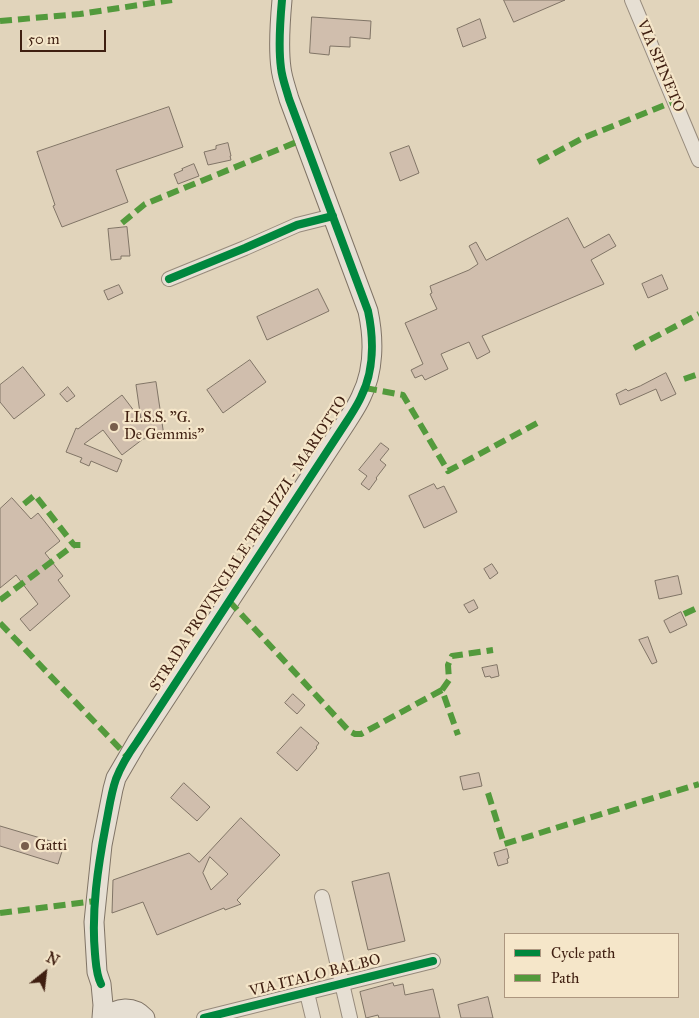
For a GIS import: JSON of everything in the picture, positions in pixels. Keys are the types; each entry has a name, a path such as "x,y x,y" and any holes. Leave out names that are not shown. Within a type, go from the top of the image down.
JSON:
{"main road":[{"name":"STRADA PROVINCIALE TERLIZZI - MARIOTTO","path":"103,1018 101,984 97,972 94,922 102,845 116,778 137,742 347,421 362,396 368,378 371,349 368,311 295,115 283,77 280,22 282,0"},
{"path":"101,984 127,1009 135,1010 145,1018"},
{"name":"STRADA PROVINCIALE TERLIZZI - MARIOTTO","path":"103,1018 119,1009 127,1009"}],"street":[{"name":"VIA SPINETO","path":"632,0 699,160"},
{"path":"169,279 297,225 333,216"},
{"name":"VIA ITALO BALBO","path":"322,897 350,1018"},
{"name":"VIA ITALO BALBO","path":"204,1018 433,961"},
{"name":"VIA ITALO BALBO","path":"307,993 313,1018"}],"building":[{"path":"504,0 565,0 514,22"},
{"path":"312,17 371,21 370,39 350,37 350,47 330,46 329,55 310,53"},
{"path":"480,19 486,38 463,47 457,29"},
{"path":"169,107 183,147 116,170 128,202 62,227 53,206 55,205 37,152"},
{"path":"228,143 231,160 208,165 204,152"},
{"path":"409,146 419,173 400,181 390,153"},
{"path":"194,164 199,176 178,184 174,174"},
{"path":"568,218 584,248 609,234 616,246 591,260 604,284 482,336 490,352 477,359 469,342 441,354 448,369 425,380 422,375 415,378 411,370 423,364 405,323 437,309 430,294 432,293 430,286 469,270 478,264 469,246 476,242 486,260"},
{"path":"127,227 130,256 121,256 121,259 111,260 108,229"},
{"path":"662,275 668,289 648,298 642,284"},
{"path":"119,285 123,293 108,300 104,291"},
{"path":"318,289 329,311 267,340 257,317"},
{"path":"250,360 266,382 223,413 207,390"},
{"path":"23,367 45,395 14,419 0,402 0,385"},
{"path":"666,373 676,394 661,401 656,389 620,405 616,394 626,389 628,391 640,386"},
{"name":"I.I.S.S. \"G. De Gemmis\"","path":"156,382 164,436 143,439 122,455 103,430 84,444 122,460 117,472 91,461 89,466 80,462 82,458 66,452 76,428 78,429 122,395 141,420 136,385"},
{"path":"68,387 75,396 67,402 60,394"},
{"path":"381,443 389,449 380,460 386,465 369,490 361,484 367,476 359,470"},
{"path":"434,484 437,489 444,486 457,512 424,528 409,496"},
{"path":"12,498 31,519 38,513 60,541 45,553 63,576 58,580 70,596 30,631 20,619 38,604 16,575 0,588 0,509"},
{"path":"492,564 498,573 490,579 484,569"},
{"path":"678,576 682,594 659,599 655,581"},
{"path":"474,600 478,608 469,613 464,605"},
{"path":"681,612 687,625 670,633 664,621"},
{"path":"648,637 657,662 652,664 639,640"},
{"path":"497,665 499,676 485,677 482,668"},
{"path":"293,694 305,705 297,714 285,703"},
{"path":"301,727 319,743 317,748 297,771 277,753"},
{"path":"479,773 482,786 463,790 460,777"},
{"path":"184,783 210,807 197,821 171,798"},
{"path":"241,818 280,855 237,900 241,904 225,910 224,908 157,935 143,902 112,913 113,880 189,853 199,862","holes":["210,857 228,874 211,890 203,873"]},
{"path":"0,826 64,845 58,864 0,846"},
{"path":"507,849 508,863 498,866 494,853"},
{"path":"389,873 405,941 368,950 352,882"},
{"path":"393,983 394,986 403,984 405,995 433,989 440,1018 379,1018 378,1015 366,1018 360,992"},
{"path":"488,997 493,1018 461,1018 458,1005"}],"marked path":[{"path":"0,21 80,14 172,0"},
{"path":"538,162 583,138 675,101"},
{"path":"122,223 145,204 304,139"},
{"path":"634,348 699,314"},
{"path":"684,379 699,374"},
{"path":"365,388 403,395 448,471 541,421"},
{"path":"24,504 35,495 74,545 83,545"},
{"path":"0,600 74,545"},
{"path":"229,601 349,731 361,734 442,690 458,735"},
{"path":"684,614 699,607"},
{"path":"0,623 128,757"},
{"path":"442,690 449,680 448,665 452,656 493,650"},
{"path":"488,793 504,844 699,784"},
{"path":"0,913 96,901"}],"cycle path":[{"path":"101,984 97,973 95,954 95,905 103,840 111,795 118,774 131,751 354,409 365,387 371,366 372,344 368,311 282,76 279,43 282,0"},
{"path":"169,279 297,225 333,216"},
{"path":"204,1018 433,961"}],"place":[{"name":"I.I.S.S. \"G. De Gemmis\"","path":"114,427"},
{"name":"Gatti","path":"25,846"}]}
